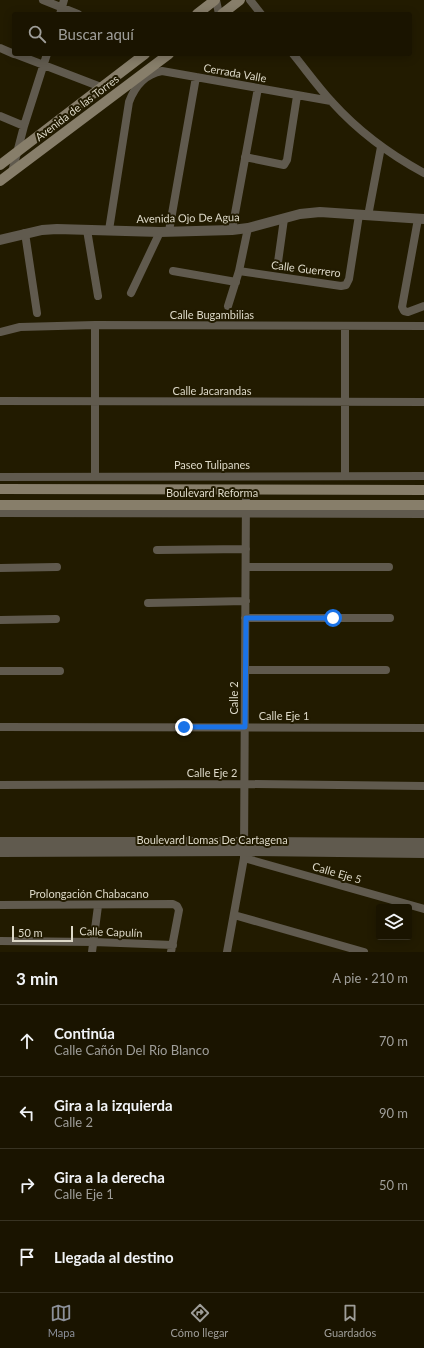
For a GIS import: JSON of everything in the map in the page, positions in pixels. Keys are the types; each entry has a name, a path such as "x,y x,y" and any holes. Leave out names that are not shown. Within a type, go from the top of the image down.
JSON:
{"main road":[{"path":"200,12 216,0"},
{"path":"223,12 240,0"},
{"name":"Avenida de las Torres","path":"0,165 142,56"},
{"name":"Avenida de las Torres","path":"0,181 166,56"},
{"name":"Boulevard Reforma","path":"0,489 424,490"},
{"name":"Boulevard Reforma","path":"0,505 246,509 424,505"}],"street":[{"path":"43,0 73,12"},
{"path":"216,0 219,12"},
{"path":"250,0 259,12"},
{"path":"0,48 12,53"},
{"path":"20,56 102,87"},
{"path":"12,172 16,153 46,56"},
{"path":"295,56 330,101 351,122 381,147 424,173"},
{"name":"Cerrada Valle","path":"109,230 130,102 133,93 139,84 155,73 162,71 330,101"},
{"path":"131,293 164,231 196,77"},
{"path":"232,230 258,88"},
{"path":"245,157 284,165 287,160 297,96"},
{"path":"0,116 24,126"},
{"path":"364,215 381,147"},
{"name":"Avenida Ojo De Agua","path":"0,240 25,233 57,229 164,231 232,230 248,228 300,214 320,212 421,219"},
{"name":"Calle Guerrero","path":"239,271 340,286 346,285 349,279 364,215"},
{"path":"278,262 284,219"},
{"path":"421,219 402,307 404,311 408,312 424,306"},
{"path":"228,306 239,271 248,228"},
{"path":"87,230 98,296"},
{"path":"25,233 37,313"},
{"path":"173,271 236,282"},
{"path":"95,325 95,476"},
{"name":"Calle Bugambilias","path":"0,332 20,327 95,325 345,327 424,326"},
{"path":"345,327 345,476"},
{"name":"Calle Jacarandas","path":"0,401 424,402"},
{"name":"Paseo Tulipanes","path":"0,477 424,476"},
{"name":"Calle 2","path":"227,952 244,850 246,490"},
{"path":"0,513 246,509 424,514"},
{"path":"157,550 246,549"},
{"path":"0,568 57,567"},
{"path":"246,567 390,567"},
{"path":"148,603 246,601"},
{"path":"246,618 390,618"},
{"path":"0,620 56,619"},
{"path":"0,671 60,670"},
{"path":"245,670 386,670"},
{"name":"Calle Eje 1","path":"0,727 424,728"},
{"name":"Calle Eje 2","path":"0,785 244,784 424,786"},
{"name":"Boulevard Lomas De Cartagena","path":"0,842 67,847 424,853"},
{"name":"Boulevard Lomas De Cartagena","path":"244,850 424,843"},
{"name":"Boulevard Lomas De Cartagena","path":"0,852 67,847"},
{"name":"Calle Eje 5","path":"244,850 424,909"},
{"name":"Prolongación Chabacano","path":"0,905 98,906 173,904 177,906 179,910 172,948"},
{"path":"92,952 98,906"},
{"path":"234,915 364,952"},
{"name":"Calle Capulín","path":"0,941 94,942 172,948"}],"route":[{"path":"184,727 245,727 246,618 333,618"}]}
